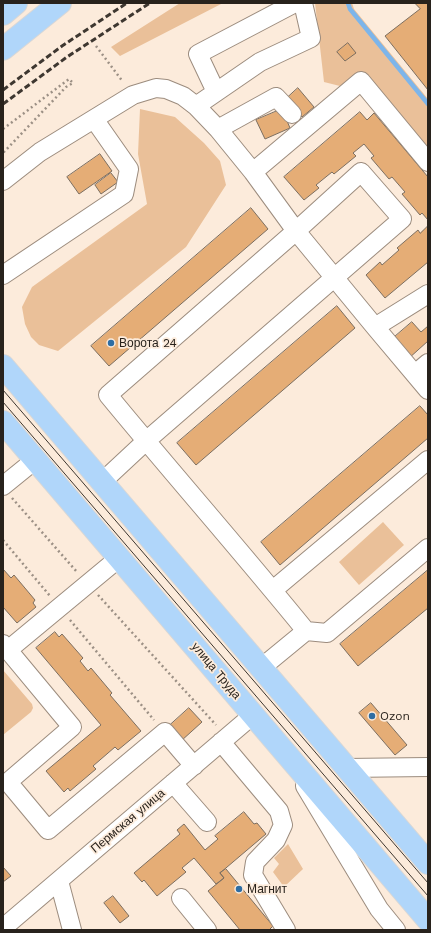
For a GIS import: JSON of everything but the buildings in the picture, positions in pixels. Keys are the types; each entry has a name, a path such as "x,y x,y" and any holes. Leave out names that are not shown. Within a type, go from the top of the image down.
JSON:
{"main road":[{"path":"3,14 16,3"},
{"path":"3,49 60,3"},
{"path":"3,366 428,863"},
{"name":"улица Труда","path":"3,422 428,920"}],"street":[{"path":"216,92 198,54 295,3"},
{"path":"196,106 260,62 311,38 303,3"},
{"path":"252,172 361,81 428,162"},
{"path":"3,181 40,152 133,95 156,88 166,89 183,96 196,106 218,129 296,231 375,328 422,368 428,390"},
{"path":"218,129 276,97 292,114"},
{"path":"3,275 124,194 129,168 94,119"},
{"path":"102,482 146,441 402,219 361,172 296,231 108,395 146,441 273,590 306,631"},
{"path":"375,328 428,294"},
{"path":"5,485 35,460"},
{"path":"273,590 428,460"},
{"path":"261,668 306,631 327,633 428,548"},
{"path":"119,558 59,608 5,647 72,727 8,782 48,830 165,732 194,766"},
{"name":"Пермская улица","path":"3,928 253,715"},
{"path":"224,740 279,811 283,825 276,840 255,862 253,875 286,930"},
{"path":"281,748 379,909 396,930"},
{"path":"346,768 428,767"},
{"path":"174,783 207,822"},
{"path":"58,881 72,930"},
{"path":"181,898 207,930"}],"path":[{"path":"96,46 133,95"},
{"path":"3,129 69,79 73,83 66,87 3,153"},
{"path":"5,485 88,584 224,740"},
{"path":"3,540 165,732"}],"shaded area":[{"path":"180,3 223,3 120,56 111,47"},
{"path":"315,3 352,3 354,9 428,99 428,156 376,95 324,82"},
{"path":"140,109 175,117 204,143 220,161 226,185 186,247 58,351 39,345 31,337 25,324 22,307 32,287 147,204 138,154"},
{"path":"383,522 404,545 359,585 339,562"},
{"path":"3,670 32,704 33,708 31,712 3,735"},
{"path":"288,844 303,869 284,887 273,872 279,864 274,858"}],"waterway":[{"path":"348,3 350,9 428,104"}],"tram line":[{"path":"3,390 428,883"},
{"path":"3,402 428,896"}],"railway":[{"path":"3,90 62,46 127,3"},
{"path":"3,104 67,57 150,3"}],"place":[{"name":"Ворота 24","path":"111,343"},
{"name":"Ozon","path":"372,716"},
{"name":"Магнит","path":"239,889"}]}
